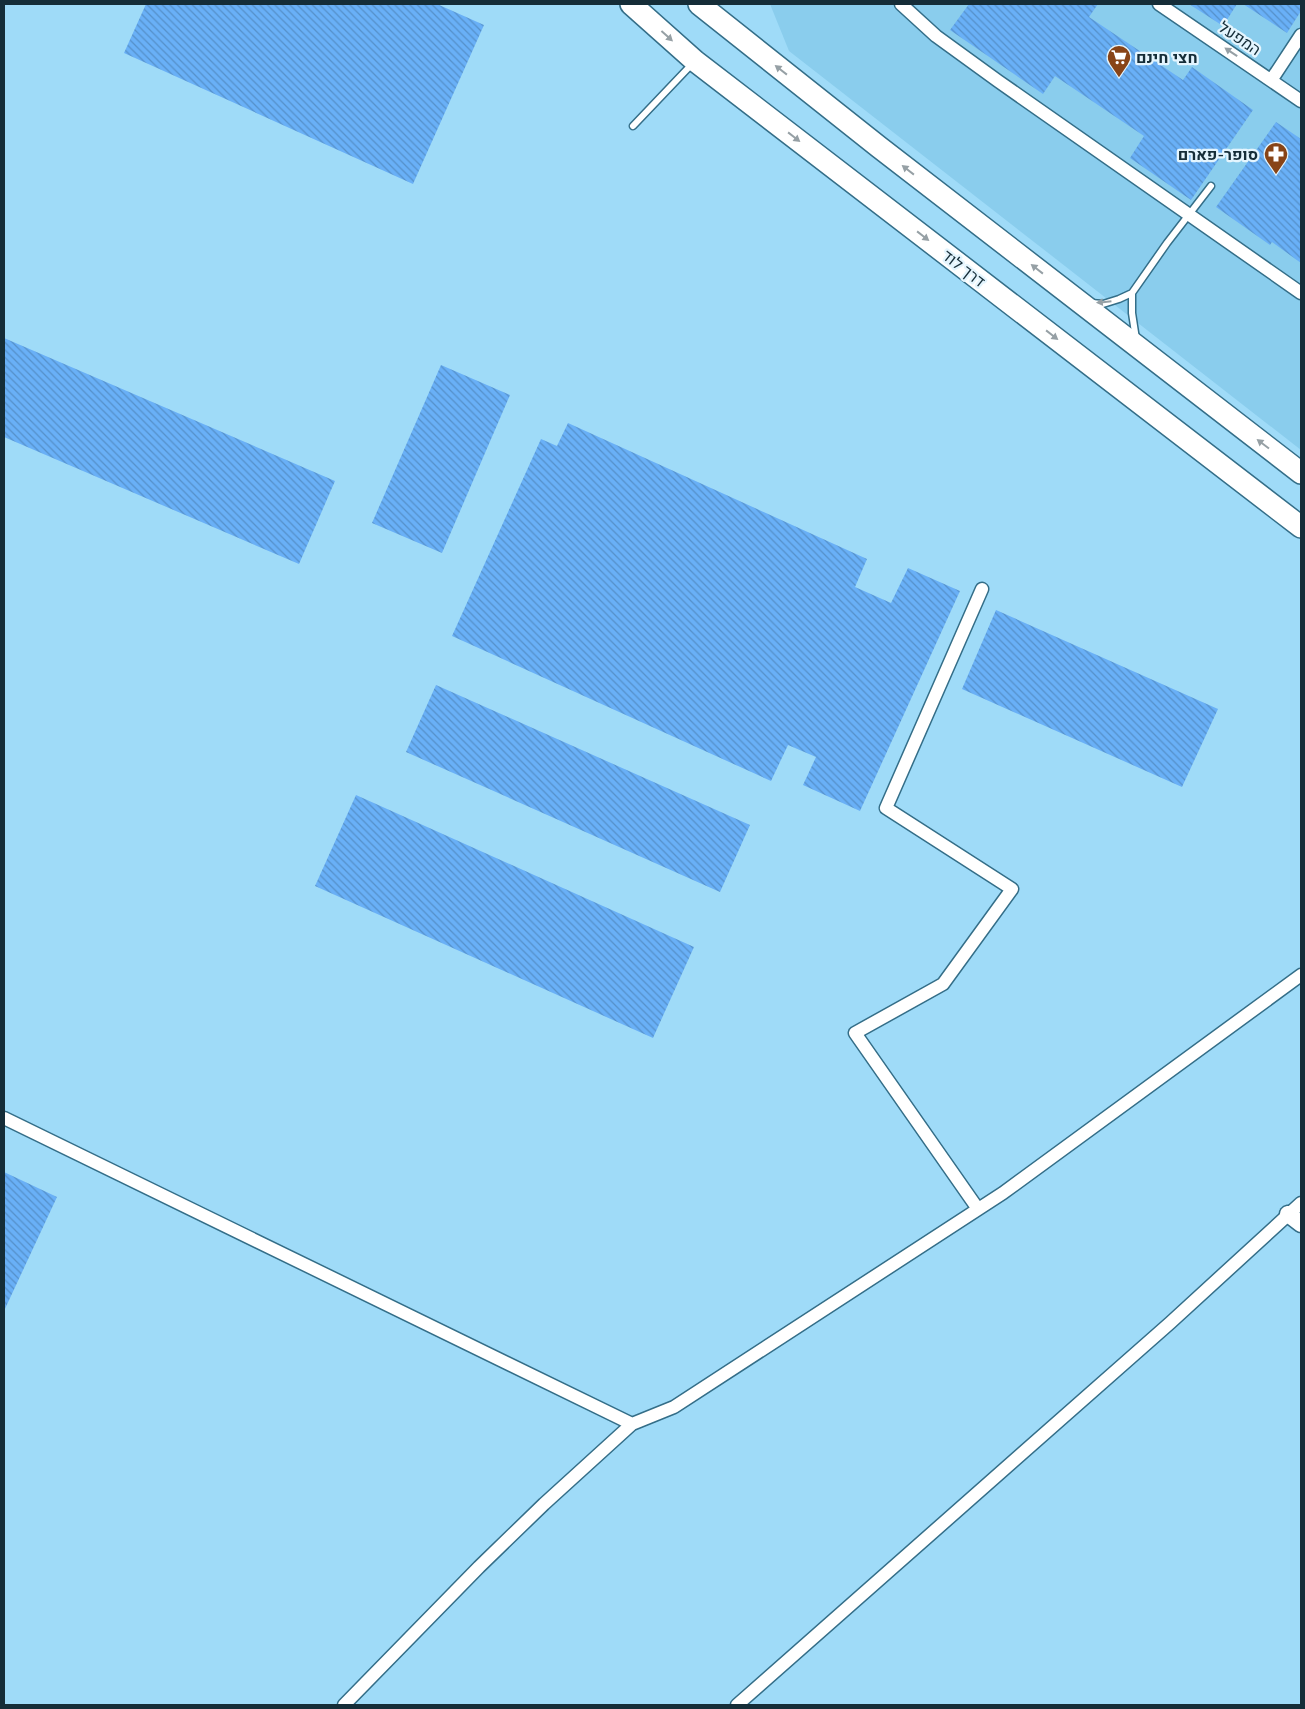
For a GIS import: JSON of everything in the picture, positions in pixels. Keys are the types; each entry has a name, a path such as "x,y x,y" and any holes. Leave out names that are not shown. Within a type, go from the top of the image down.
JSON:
{"main road":[{"name":"דרך לוד","path":"631,4 695,61 1301,527"},
{"path":"699,4 879,147 1301,473"}],"street":[{"path":"901,4 936,36 998,81 1301,293"},
{"name":"המפעל","path":"1159,4 1272,79 1301,101"},
{"path":"1272,79 1301,35"},
{"path":"978,1209 855,1033 943,984 1012,889 886,808 982,589"},
{"path":"344,1705 486,1560 632,1424 674,1407 1003,1193 1301,975"},
{"path":"4,1118 632,1424"},
{"path":"737,1705 1170,1324 1295,1219 1301,1203"}],"lane":[{"path":"633,126 695,61"},
{"path":"1075,298 1090,303 1103,304 1132,293 1167,243 1211,186"},
{"path":"1132,293 1134,330 1139,349"}],"shaded area":[{"path":"770,4 1301,4 1301,450 789,51"}],"building":[{"path":"146,4 437,4 484,25 413,184 124,53"},
{"path":"969,4 1098,4 1089,17 1183,80 1192,67 1253,110 1191,200 1130,158 1144,136 1055,76 1043,94 950,30"},
{"path":"1189,4 1237,4 1223,26"},
{"path":"1243,4 1301,4 1301,11 1287,33"},
{"path":"1276,122 1301,139 1301,263 1272,242 1270,245 1216,207"},
{"path":"4,338 335,481 299,564 4,437"},
{"path":"441,365 510,395 442,553 372,523"},
{"path":"568,423 867,559 855,587 891,603 908,568 960,591 860,811 803,785 816,757 788,745 771,781 452,636 541,439 557,446"},
{"path":"996,610 1218,709 1182,787 962,689"},
{"path":"436,685 750,825 720,892 406,752"},
{"path":"356,795 694,947 653,1038 315,886"},
{"path":"4,1172 57,1197 4,1311"}],"place":[{"name":"חצי חינם","path":"1119,78"},
{"name":"סופר-פארם","path":"1276,175"}]}
